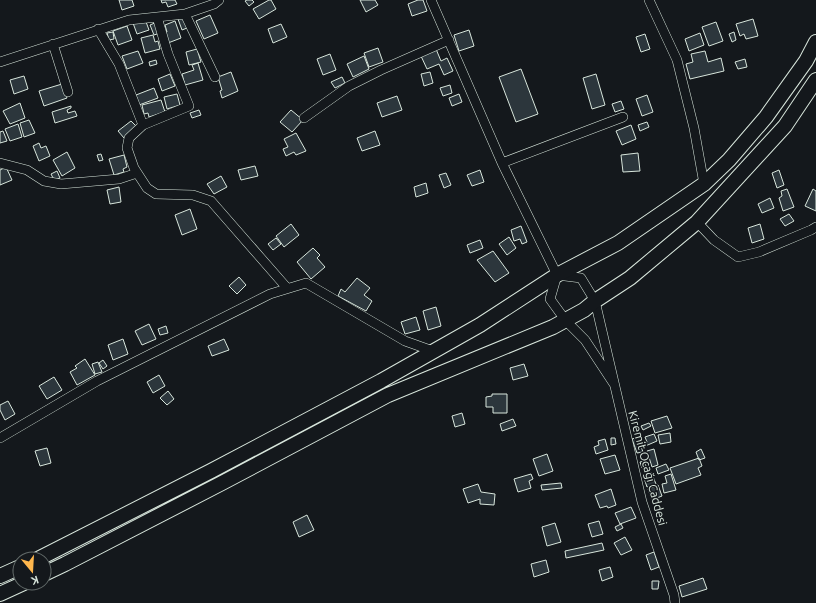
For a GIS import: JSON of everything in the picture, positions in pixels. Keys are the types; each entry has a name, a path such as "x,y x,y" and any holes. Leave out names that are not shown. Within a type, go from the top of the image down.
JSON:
{"highway":[{"path":"52,552 211,471 381,381 480,325 557,275 618,243 704,184 729,160 766,117 806,61 816,42"},
{"path":"52,570 222,483 388,395 566,321 630,278 697,222 785,126 816,80"},
{"path":"0,576 12,571"},
{"path":"0,594 12,588"}],"street":[{"path":"0,62 129,20 185,14 214,4 219,0"},
{"path":"431,0 502,163 557,275 550,299 566,321 585,340 614,384"},
{"path":"649,0 677,60 694,128 704,184"},
{"path":"185,14 215,77"},
{"path":"157,17 168,54 189,106 143,125 129,138 127,148 137,173 147,188 156,194 193,195 211,201 287,288"},
{"path":"98,29 119,64 143,125"},
{"path":"304,118 349,86 449,40"},
{"path":"53,44 68,92"},
{"path":"502,163 623,117"},
{"path":"0,163 27,170 44,181 61,184 119,179 137,173"},
{"path":"697,222 714,240 738,257 759,252 816,227"},
{"name":"Kiremit Ocağı Caddesi","path":"557,275 581,278 595,301 642,502 674,595 675,603"},
{"path":"0,438 97,381 270,294 306,283 405,341 433,351"}],"building":[{"path":"119,0 132,0 134,6 122,10"},
{"path":"161,0 175,0 177,4 168,7 166,2 162,3"},
{"path":"252,0 254,2 249,6 245,1"},
{"path":"271,0 276,9 259,19 253,9"},
{"path":"360,0 375,0 378,5 366,12"},
{"path":"418,0 423,0 427,11 412,16 408,4"},
{"path":"210,15 218,33 204,39 196,21"},
{"path":"184,17 187,28 182,30 178,19"},
{"path":"145,19 149,30 137,34 133,23"},
{"path":"753,19 758,36 746,39 744,34 740,36 736,24"},
{"path":"175,21 181,38 168,43 164,33 167,32 165,25"},
{"path":"157,22 160,33 154,35 150,25"},
{"path":"716,22 723,41 709,46 702,27"},
{"path":"281,24 287,37 273,43 268,29"},
{"path":"127,26 132,40 118,45 113,31"},
{"path":"469,30 474,46 459,51 454,35"},
{"path":"113,32 114,39 109,40 107,33"},
{"path":"734,32 736,40 732,42 729,34"},
{"path":"700,33 704,45 689,51 685,39"},
{"path":"645,34 650,49 641,52 636,37"},
{"path":"153,35 155,42 158,41 160,49 145,53 141,38"},
{"path":"378,48 383,62 369,67 364,53"},
{"path":"197,49 201,62 189,65 186,52"},
{"path":"436,49 441,61 447,58 453,71 444,75 439,64 427,69 421,56"},
{"path":"138,51 143,63 127,69 122,56"},
{"path":"705,51 708,62 721,58 724,71 690,79 686,64 693,62 691,54"},
{"path":"330,54 336,70 323,75 317,59"},
{"path":"364,56 369,69 353,77 347,64"},
{"path":"745,59 747,67 738,69 735,62"},
{"path":"156,60 157,64 150,66 149,62"},
{"path":"198,63 203,80 185,85 182,74 194,70 192,65"},
{"path":"521,69 538,114 516,122 499,77"},
{"path":"231,72 238,91 222,98 220,91 222,90 218,77"},
{"path":"430,72 433,83 424,86 421,74"},
{"path":"170,74 175,86 162,91 158,79"},
{"path":"596,74 605,105 592,109 583,78"},
{"path":"24,76 28,89 14,94 10,80"},
{"path":"342,77 345,83 335,88 331,82"},
{"path":"62,84 67,98 44,106 39,91"},
{"path":"450,85 452,93 443,96 440,88"},
{"path":"154,88 158,98 139,105 136,95"},
{"path":"177,94 180,105 167,109 164,97"},
{"path":"459,94 462,102 452,106 449,98"},
{"path":"647,95 653,112 642,116 636,99"},
{"path":"397,96 402,110 382,117 377,103"},
{"path":"161,100 165,112 149,117 148,113 144,114 142,105"},
{"path":"621,101 624,109 615,112 612,104"},
{"path":"20,103 25,118 10,124 3,111"},
{"path":"71,106 71,108 67,110 68,113 75,111 77,116 55,123 52,112"},
{"path":"199,110 201,115 192,118 190,113"},
{"path":"291,110 303,120 292,132 280,122"},
{"path":"29,120 35,133 24,137 20,123"},
{"path":"131,121 137,127 124,138 118,131"},
{"path":"647,122 649,127 640,131 638,125"},
{"path":"18,124 22,137 10,141 5,129"},
{"path":"631,125 636,139 622,145 616,131"},
{"path":"3,131 7,141 0,143 0,132"},
{"path":"375,131 380,145 362,151 357,138"},
{"path":"296,133 306,151 296,155 294,152 286,156 283,149 288,147 284,139"},
{"path":"39,143 41,148 46,146 50,156 39,161 33,146"},
{"path":"67,152 75,168 62,176 53,160"},
{"path":"638,153 640,171 623,172 621,155"},
{"path":"101,154 103,160 99,161 97,155"},
{"path":"124,155 127,167 123,169 124,172 114,175 109,159"},
{"path":"255,166 258,176 241,180 238,170"},
{"path":"6,167 12,180 0,185 0,170"},
{"path":"480,170 484,182 472,186 467,175"},
{"path":"779,170 784,185 777,188 772,173"},
{"path":"57,171 60,178 54,180 51,174"},
{"path":"446,173 451,185 444,188 439,175"},
{"path":"221,176 227,187 214,194 207,184"},
{"path":"426,183 428,193 416,197 414,187"},
{"path":"119,187 121,202 110,204 107,190"},
{"path":"787,189 794,207 783,211 779,198 782,196 781,191"},
{"path":"813,189 816,191 816,211 805,206"},
{"path":"770,198 774,208 762,213 758,204"},
{"path":"190,209 197,229 182,235 175,215"},
{"path":"789,214 794,221 785,226 780,219"},
{"path":"291,224 299,235 284,247 276,236"},
{"path":"760,224 764,239 752,243 748,228"},
{"path":"521,226 527,242 522,244 520,239 514,241 511,230"},
{"path":"509,237 516,248 507,255 499,244"},
{"path":"276,238 281,244 273,250 268,244"},
{"path":"480,240 483,248 470,253 467,245"},
{"path":"313,248 320,255 317,258 325,267 311,279 297,262"},
{"path":"493,251 509,273 495,282 477,260"},
{"path":"239,277 246,285 237,294 229,286"},
{"path":"357,278 370,288 364,295 372,301 366,311 338,296 341,289 345,292"},
{"path":"436,307 441,326 428,330 423,311"},
{"path":"416,317 420,330 405,334 401,322"},
{"path":"149,324 156,339 142,345 135,331"},
{"path":"166,326 168,333 160,335 158,329"},
{"path":"123,339 128,354 113,360 108,345"},
{"path":"224,339 229,350 212,356 208,346"},
{"path":"85,359 95,375 77,385 70,372 77,368 75,366"},
{"path":"103,360 107,366 103,369 99,363"},
{"path":"98,362 102,372 95,374 92,364"},
{"path":"524,364 528,376 513,380 510,368"},
{"path":"159,375 165,386 153,393 147,382"},
{"path":"54,377 62,390 47,399 39,386"},
{"path":"168,391 174,399 167,405 160,398"},
{"path":"492,394 507,394 507,413 493,413 493,407 486,407 486,397 492,396"},
{"path":"8,401 15,414 5,420 0,410 0,405"},
{"path":"462,413 465,424 455,427 452,416"},
{"path":"667,416 672,428 655,433 651,421"},
{"path":"513,419 516,426 502,431 500,424"},
{"path":"649,423 651,426 643,430 641,426"},
{"path":"670,433 671,442 660,444 658,435"},
{"path":"654,434 657,441 643,447 642,444 647,442 645,437"},
{"path":"638,437 643,452 637,453 632,439"},
{"path":"611,438 615,438 616,444 611,445"},
{"path":"605,439 608,450 596,454 594,447 599,445 598,441"},
{"path":"47,448 51,463 40,466 35,451"},
{"path":"654,449 658,465 652,467 647,451"},
{"path":"701,449 705,458 699,460 696,452"},
{"path":"547,454 553,471 539,476 533,459"},
{"path":"615,455 620,470 605,474 600,459"},
{"path":"699,458 702,466 698,468 701,475 676,484 670,468"},
{"path":"644,461 646,466 642,468 640,462"},
{"path":"666,464 669,470 658,474 656,468"},
{"path":"651,472 656,484 647,487 643,475"},
{"path":"531,474 533,479 529,481 531,488 518,492 514,479"},
{"path":"671,474 676,490 664,493 662,484 667,483 665,476"},
{"path":"561,483 562,488 542,490 541,485"},
{"path":"478,484 481,492 495,494 494,505 480,504 480,499 468,503 463,489"},
{"path":"658,485 662,496 652,500 648,489"},
{"path":"611,489 616,505 608,508 607,506 600,508 595,495"},
{"path":"631,507 636,518 620,524 615,513"},
{"path":"307,515 314,530 299,537 293,522"},
{"path":"599,521 603,534 592,537 588,524"},
{"path":"555,523 561,542 547,546 542,527"},
{"path":"621,524 623,528 617,531 615,527"},
{"path":"625,537 632,550 621,555 614,543"},
{"path":"602,543 604,550 566,558 565,551"},
{"path":"654,552 659,567 651,570 646,555"},
{"path":"546,560 549,572 534,577 531,564"},
{"path":"610,567 613,577 602,581 599,570"},
{"path":"703,578 707,589 682,597 679,586"},
{"path":"652,581 659,581 658,589 652,589"}]}
